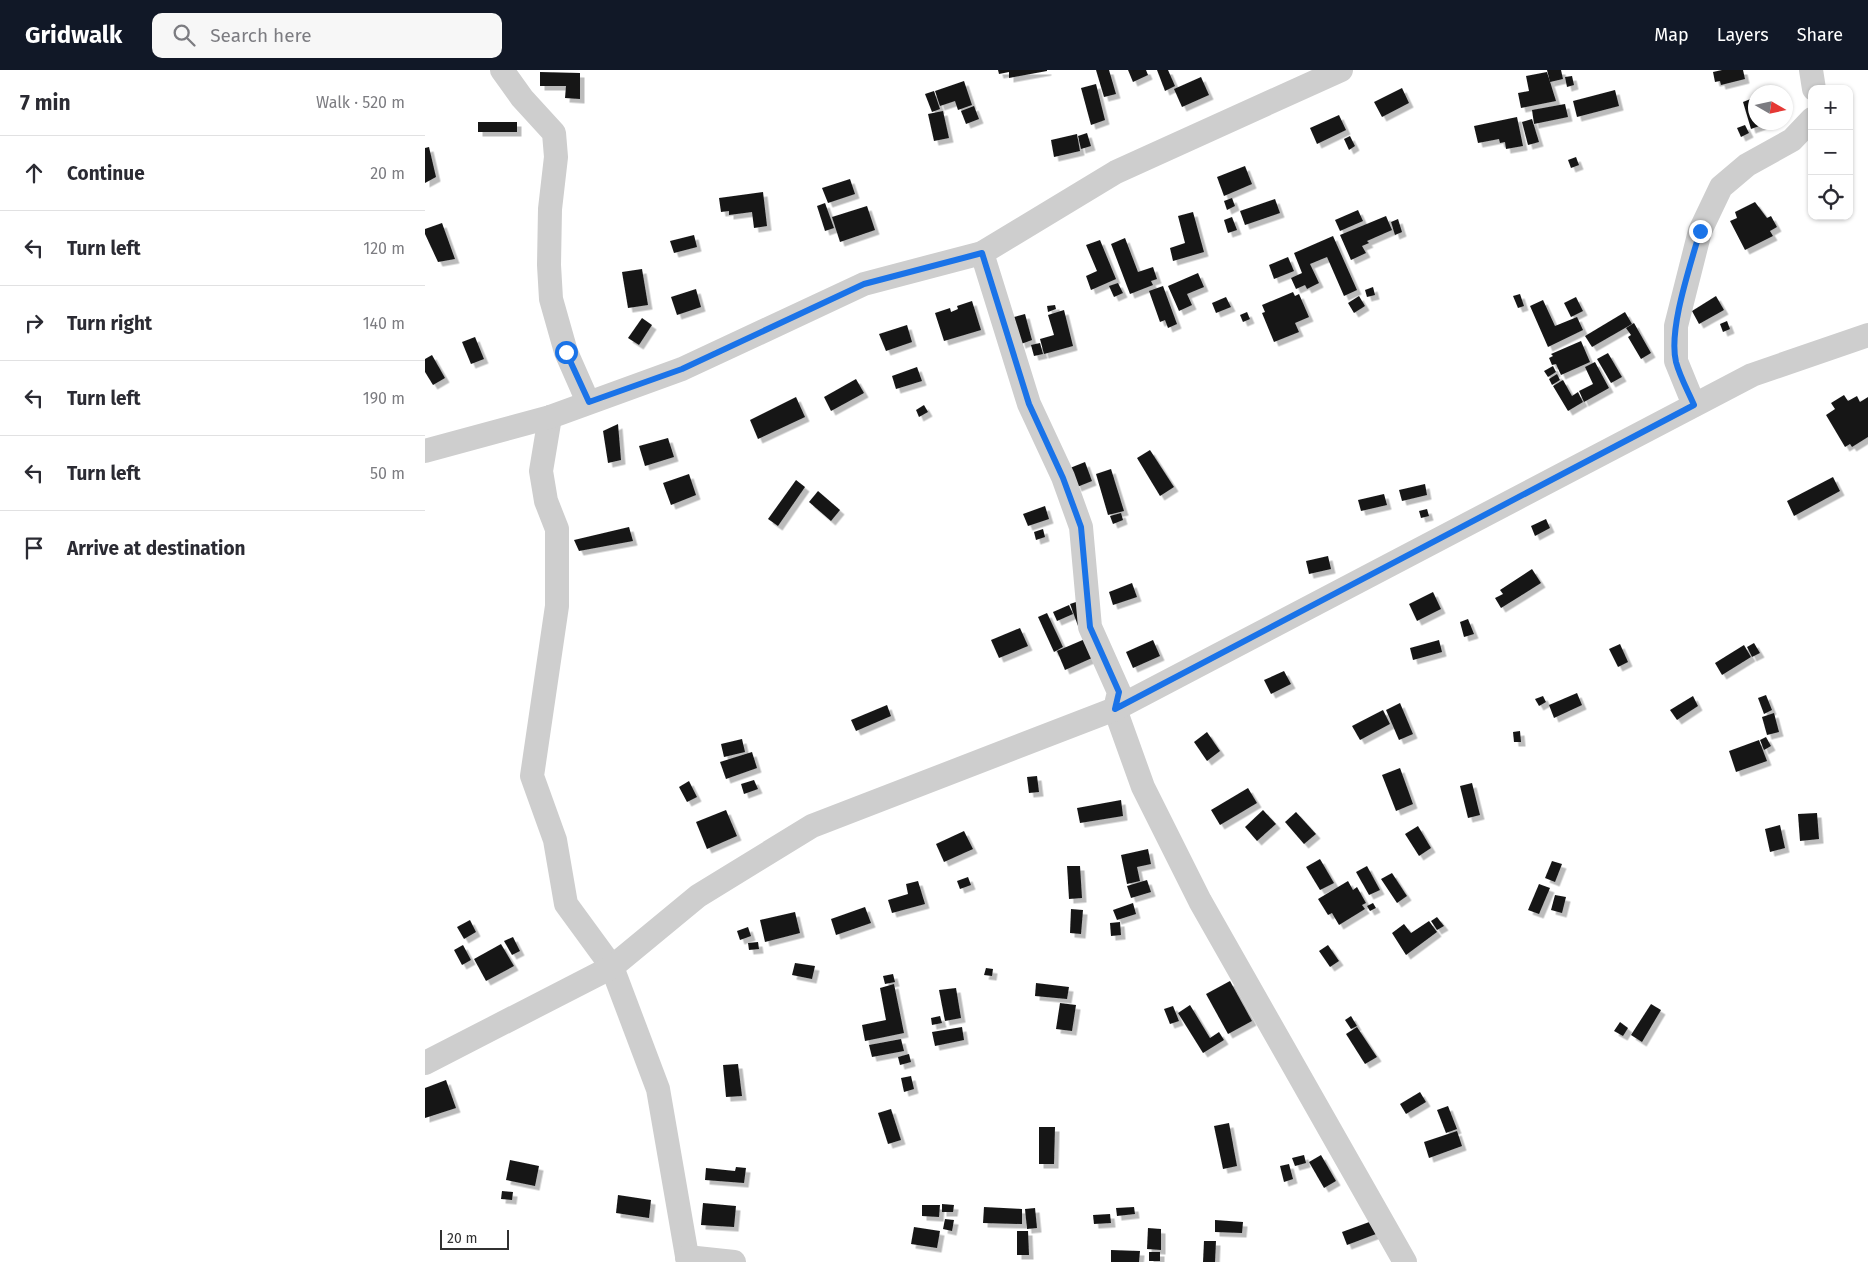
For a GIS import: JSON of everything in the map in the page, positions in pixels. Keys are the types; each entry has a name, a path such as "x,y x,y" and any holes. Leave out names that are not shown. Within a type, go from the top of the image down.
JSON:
{"street":[{"path":"502,70 522,98 554,133 557,157 550,218 549,265 551,299 566,352 589,402"},
{"path":"425,451 550,417 682,369 864,284 982,253 1116,172 1341,70"},
{"path":"1811,70 1813,85"},
{"path":"1694,405 1676,362 1676,326 1682,294 1700,231 1721,187 1747,165 1792,140 1808,123"},
{"path":"982,253 1029,404 1063,478 1081,527 1090,627 1119,692 1115,709 1143,787 1200,901 1405,1262"},
{"path":"425,1063 613,967 698,896 812,826 1115,709 1752,375 1868,335"},
{"path":"550,417 541,471 546,501 557,529 557,606 532,776 555,840 566,904 613,967 658,1088 688,1260 734,1262"}],"building":[{"path":"998,70 1047,71 1009,78 1009,72 999,74"},
{"path":"1096,70 1109,70 1116,94 1104,97"},
{"path":"1128,70 1146,70 1148,75 1133,82"},
{"path":"1157,70 1168,70 1175,86 1165,91"},
{"path":"1547,70 1561,70 1563,79 1550,82"},
{"path":"1743,70 1745,79 1721,85 1720,81 1715,82 1713,72"},
{"path":"540,72 580,73 580,99 565,98 566,86 540,86"},
{"path":"1547,72 1556,101 1521,108 1518,93 1529,91 1526,76"},
{"path":"1572,76 1574,85 1567,87 1565,77"},
{"path":"1201,77 1209,95 1182,107 1174,89"},
{"path":"964,81 972,105 958,110 955,101 940,106 935,91"},
{"path":"1096,84 1105,120 1091,125 1081,88"},
{"path":"1402,88 1409,103 1382,117 1374,102"},
{"path":"1615,90 1619,106 1577,117 1573,101"},
{"path":"934,91 940,109 932,112 925,94"},
{"path":"1748,100 1748,119 1743,102"},
{"path":"1565,104 1568,117 1534,124 1532,110"},
{"path":"974,106 979,119 966,124 961,111"},
{"path":"943,111 949,138 934,141 928,114"},
{"path":"1339,115 1346,130 1317,144 1310,128"},
{"path":"1517,117 1523,146 1506,149 1505,142 1500,143 1499,139 1478,143 1474,126"},
{"path":"1532,119 1539,142 1528,145 1522,122"},
{"path":"478,122 517,122 517,132 478,132"},
{"path":"1745,125 1749,133 1741,137 1737,128"},
{"path":"1087,133 1091,146 1081,149 1078,136"},
{"path":"1077,134 1080,151 1054,157 1051,140"},
{"path":"1350,136 1355,146 1349,150 1344,139"},
{"path":"429,147 436,177 425,183 425,148"},
{"path":"1576,157 1579,165 1571,168 1568,160"},
{"path":"1245,166 1252,184 1224,196 1217,177"},
{"path":"850,179 855,194 828,203 822,188"},
{"path":"763,192 767,226 754,228 752,212 729,215 729,211 721,212 719,198"},
{"path":"1232,198 1235,206 1227,210 1224,201"},
{"path":"1275,199 1280,213 1245,225 1240,211"},
{"path":"1755,202 1767,218 1771,216 1777,227 1770,231 1773,236 1745,250 1730,221 1737,218 1735,212"},
{"path":"825,203 834,228 825,231 817,206"},
{"path":"867,206 875,230 840,242 832,217"},
{"path":"1358,210 1363,221 1340,231 1335,220"},
{"path":"1193,212 1204,252 1173,261 1170,248 1185,243 1178,216"},
{"path":"1386,216 1392,230 1367,241 1369,243 1362,246 1366,253 1351,260 1340,235"},
{"path":"1232,217 1237,230 1228,233 1224,220"},
{"path":"1398,219 1402,232 1395,235 1391,222"},
{"path":"442,223 455,259 438,262 425,234 425,229"},
{"path":"694,235 697,247 674,253 670,241"},
{"path":"1333,236 1357,290 1344,296 1327,257 1310,264 1319,283 1307,289 1305,285 1296,289 1291,278 1302,273 1294,253"},
{"path":"1125,238 1138,272 1153,267 1157,279 1151,281 1153,285 1130,294 1111,244"},
{"path":"1100,240 1116,279 1091,290 1086,276 1097,271 1086,245"},
{"path":"1288,257 1294,271 1274,279 1269,265"},
{"path":"642,269 648,305 628,308 622,272"},
{"path":"1198,273 1204,287 1187,294 1192,305 1179,311 1168,286"},
{"path":"1118,283 1123,293 1114,297 1109,286"},
{"path":"1163,286 1177,324 1168,328 1165,320 1160,322 1149,291"},
{"path":"1373,287 1375,295 1367,297 1365,290"},
{"path":"696,289 701,307 677,315 671,297"},
{"path":"1293,292 1295,296 1299,294 1309,317 1295,323 1299,332 1274,342 1262,313 1265,312 1262,305"},
{"path":"1520,294 1524,306 1518,308 1513,296"},
{"path":"1359,296 1365,306 1354,313 1348,303"},
{"path":"1716,296 1724,310 1699,324 1692,311"},
{"path":"1226,297 1231,307 1216,313 1212,303"},
{"path":"1576,297 1583,311 1571,317 1564,303"},
{"path":"1543,300 1555,326 1577,317 1583,330 1548,347 1530,306"},
{"path":"972,301 981,330 944,341 935,313 950,308 951,312 958,309 957,306"},
{"path":"1055,305 1056,309 1048,312 1047,306"},
{"path":"1064,310 1073,346 1044,354 1040,339 1054,335 1048,315"},
{"path":"1247,312 1250,319 1243,322 1240,315"},
{"path":"1625,312 1632,324 1592,347 1585,336"},
{"path":"1025,314 1032,340 1021,344 1014,317"},
{"path":"642,318 652,325 639,345 628,338"},
{"path":"1727,321 1730,329 1723,332 1720,324"},
{"path":"1634,323 1651,353 1641,359 1628,337 1631,335 1626,328"},
{"path":"907,325 912,342 886,351 879,334"},
{"path":"475,337 484,359 471,364 462,342"},
{"path":"1581,341 1590,362 1561,375 1556,364 1552,365 1549,358 1553,356 1551,354"},
{"path":"1040,343 1043,354 1034,356 1031,345"},
{"path":"1608,353 1622,377 1611,383 1597,359"},
{"path":"432,355 445,378 433,385 425,372 425,359"},
{"path":"1595,362 1609,388 1584,402 1579,391 1593,384 1585,367"},
{"path":"1553,366 1556,372 1548,377 1544,371"},
{"path":"917,367 922,381 896,389 892,376"},
{"path":"1557,374 1560,380 1552,385 1549,379"},
{"path":"856,379 864,393 831,411 824,397"},
{"path":"1563,380 1572,396 1578,392 1583,402 1568,411 1553,386"},
{"path":"1844,395 1848,401 1857,396 1860,402 1868,397 1868,437 1852,447 1850,444 1845,447 1826,415 1835,409 1831,403"},
{"path":"796,397 805,417 758,439 750,420"},
{"path":"924,405 928,412 919,417 916,410"},
{"path":"618,424 621,460 608,463 603,431"},
{"path":"668,438 674,457 645,466 639,446"},
{"path":"1150,450 1174,487 1160,496 1137,458"},
{"path":"1085,462 1092,481 1077,487 1070,468"},
{"path":"1111,469 1124,511 1108,515 1096,474"},
{"path":"689,474 696,495 671,505 663,483"},
{"path":"1833,477 1840,491 1794,516 1787,501"},
{"path":"796,480 805,487 778,526 768,519"},
{"path":"1425,484 1427,495 1402,501 1399,490"},
{"path":"818,491 840,510 831,521 809,502"},
{"path":"1384,494 1387,505 1361,511 1358,500"},
{"path":"1045,506 1049,519 1028,526 1023,514"},
{"path":"1427,509 1429,516 1421,518 1419,511"},
{"path":"1121,513 1123,520 1113,524 1110,516"},
{"path":"1546,519 1550,528 1535,536 1531,526"},
{"path":"629,527 633,541 579,551 574,540"},
{"path":"1043,529 1045,537 1036,540 1034,532"},
{"path":"1328,556 1331,569 1309,574 1306,561"},
{"path":"1532,569 1541,583 1501,608 1495,598 1503,594 1500,590"},
{"path":"1132,583 1137,597 1113,605 1109,592"},
{"path":"1433,592 1441,609 1417,621 1409,604"},
{"path":"1079,601 1081,634 1070,604"},
{"path":"1069,605 1073,614 1057,621 1053,612"},
{"path":"1047,613 1063,647 1054,652 1038,617"},
{"path":"1468,619 1474,634 1464,637 1460,622"},
{"path":"1020,628 1028,646 999,658 991,640"},
{"path":"1085,639 1092,658 1065,670 1057,651"},
{"path":"1153,640 1160,656 1133,668 1126,652"},
{"path":"1439,640 1442,652 1413,660 1410,648"},
{"path":"1754,643 1760,653 1752,657 1747,647"},
{"path":"1620,644 1628,662 1618,667 1609,649"},
{"path":"1744,645 1751,657 1722,675 1715,663"},
{"path":"1284,671 1291,684 1271,694 1264,680"},
{"path":"1577,693 1582,705 1554,718 1549,705"},
{"path":"1766,695 1772,710 1764,714 1758,698"},
{"path":"1543,696 1546,702 1539,706 1535,699"},
{"path":"1693,696 1698,706 1677,720 1670,710"},
{"path":"1400,703 1413,734 1399,740 1386,710"},
{"path":"887,705 891,716 856,731 851,720"},
{"path":"1383,710 1390,724 1360,740 1352,726"},
{"path":"1774,713 1779,732 1767,735 1762,717"},
{"path":"1520,731 1521,742 1514,742 1513,732"},
{"path":"1207,732 1220,751 1207,761 1194,742"},
{"path":"1766,737 1771,746 1764,750 1760,740"},
{"path":"742,739 745,752 724,757 721,744"},
{"path":"1759,740 1767,761 1736,772 1729,751"},
{"path":"752,752 757,768 726,779 720,762"},
{"path":"1400,768 1413,804 1396,811 1382,775"},
{"path":"1037,776 1039,792 1029,793 1027,777"},
{"path":"754,780 758,789 744,794 741,784"},
{"path":"689,781 697,797 687,802 679,787"},
{"path":"1472,783 1480,815 1468,818 1460,786"},
{"path":"1248,788 1257,803 1220,825 1211,810"},
{"path":"1121,800 1123,816 1080,823 1077,808"},
{"path":"726,810 737,836 707,849 696,822"},
{"path":"1263,810 1276,824 1257,841 1245,827"},
{"path":"1296,812 1316,834 1304,844 1285,822"},
{"path":"1817,813 1819,839 1800,841 1798,814"},
{"path":"1780,825 1785,848 1770,852 1765,829"},
{"path":"1418,826 1431,848 1419,856 1405,834"},
{"path":"964,831 973,849 944,862 936,844"},
{"path":"1148,849 1151,864 1137,867 1140,881 1127,884 1121,855"},
{"path":"1320,859 1334,883 1320,890 1306,867"},
{"path":"1552,861 1562,864 1555,882 1545,878"},
{"path":"1067,866 1080,866 1082,898 1069,899"},
{"path":"1367,866 1380,890 1369,895 1356,872"},
{"path":"1392,873 1407,896 1397,903 1381,879"},
{"path":"968,877 971,885 960,889 957,881"},
{"path":"1147,880 1151,892 1131,898 1127,886"},
{"path":"918,881 925,904 892,913 888,900 908,894 906,884"},
{"path":"1348,881 1353,890 1357,887 1366,903 1362,905 1365,909 1339,925 1332,913 1328,915 1318,899"},
{"path":"1539,884 1550,888 1539,914 1528,910"},
{"path":"1555,895 1566,897 1562,913 1551,910"},
{"path":"1133,903 1136,914 1117,920 1113,910"},
{"path":"1373,903 1376,908 1370,911 1367,906"},
{"path":"865,907 871,923 836,935 831,919"},
{"path":"1071,909 1083,910 1081,934 1070,933"},
{"path":"795,912 800,933 765,942 760,920"},
{"path":"1437,917 1444,926 1437,930 1431,921"},
{"path":"470,920 476,932 464,939 457,927"},
{"path":"1429,921 1437,932 1406,955 1392,933 1404,924 1411,933"},
{"path":"1120,922 1121,935 1111,936 1110,923"},
{"path":"748,927 751,936 740,940 737,931"},
{"path":"513,937 520,951 512,955 504,941"},
{"path":"758,942 759,949 749,950 748,943"},
{"path":"501,944 514,966 486,981 474,959"},
{"path":"463,945 471,960 462,965 454,950"},
{"path":"1328,945 1339,961 1330,967 1319,951"},
{"path":"795,963 815,966 812,979 792,975"},
{"path":"986,968 993,969 992,976 984,975"},
{"path":"893,974 895,982 885,984 883,976"},
{"path":"1230,981 1252,1021 1228,1034 1206,994"},
{"path":"1036,983 1069,987 1067,999 1035,996"},
{"path":"894,984 904,1033 865,1041 862,1025 886,1020 880,988"},
{"path":"956,988 961,1018 945,1021 939,990"},
{"path":"1060,1003 1076,1005 1072,1031 1056,1029"},
{"path":"1651,1004 1661,1010 1642,1042 1631,1035"},
{"path":"1190,1005 1210,1038 1219,1032 1224,1040 1203,1053 1178,1013"},
{"path":"1173,1006 1179,1021 1170,1024 1164,1009"},
{"path":"940,1016 942,1023 932,1025 931,1018"},
{"path":"1351,1016 1357,1026 1351,1029 1345,1020"},
{"path":"1620,1022 1628,1028 1623,1036 1614,1031"},
{"path":"962,1027 964,1040 935,1046 932,1032"},
{"path":"1357,1027 1377,1057 1365,1064 1346,1034"},
{"path":"901,1039 904,1051 872,1057 869,1045"},
{"path":"909,1054 911,1062 900,1065 898,1057"},
{"path":"738,1064 742,1096 726,1097 723,1065"},
{"path":"911,1076 914,1089 904,1092 901,1078"},
{"path":"446,1080 456,1108 425,1118 425,1088"},
{"path":"1420,1092 1426,1102 1406,1114 1400,1104"},
{"path":"1448,1106 1457,1129 1446,1133 1437,1110"},
{"path":"891,1109 901,1140 888,1144 878,1113"},
{"path":"1229,1123 1237,1166 1223,1169 1214,1126"},
{"path":"1039,1127 1055,1127 1054,1164 1039,1164"},
{"path":"1457,1131 1462,1146 1429,1158 1424,1142"},
{"path":"1304,1155 1306,1163 1295,1166 1292,1158"},
{"path":"1321,1155 1336,1181 1324,1188 1309,1162"},
{"path":"510,1160 539,1166 535,1186 506,1180"},
{"path":"1289,1164 1293,1179 1284,1182 1280,1166"},
{"path":"736,1167 746,1168 744,1183 705,1180 706,1168 735,1171"},
{"path":"502,1191 513,1192 512,1200 501,1199"},
{"path":"618,1195 651,1200 649,1218 616,1213"},
{"path":"703,1203 736,1206 734,1227 701,1225"},
{"path":"942,1204 954,1205 953,1212 942,1212"},
{"path":"922,1205 940,1205 939,1217 922,1216"},
{"path":"984,1207 1022,1209 1022,1224 983,1223"},
{"path":"1134,1207 1135,1214 1117,1216 1116,1208"},
{"path":"1035,1208 1037,1228 1027,1229 1025,1209"},
{"path":"1110,1214 1111,1223 1094,1224 1093,1215"},
{"path":"945,1219 954,1220 952,1231 943,1229"},
{"path":"1215,1220 1243,1222 1242,1233 1215,1232"},
{"path":"1372,1221 1376,1234 1347,1245 1342,1232"},
{"path":"914,1227 940,1231 937,1248 911,1244"},
{"path":"1148,1228 1161,1229 1161,1250 1147,1249"},
{"path":"1017,1231 1028,1231 1029,1255 1017,1255"},
{"path":"1204,1241 1216,1241 1215,1262 1203,1262"},
{"path":"1111,1250 1140,1251 1139,1262 1111,1262"},
{"path":"1149,1252 1160,1252 1160,1261 1149,1261"}],"route":[{"path":"566,352 589,402 682,369 864,284 982,253 1029,404 1063,478 1081,527 1090,627 1119,692 1115,709 1694,405 1676,362 1676,326 1682,294 1700,231"}]}
